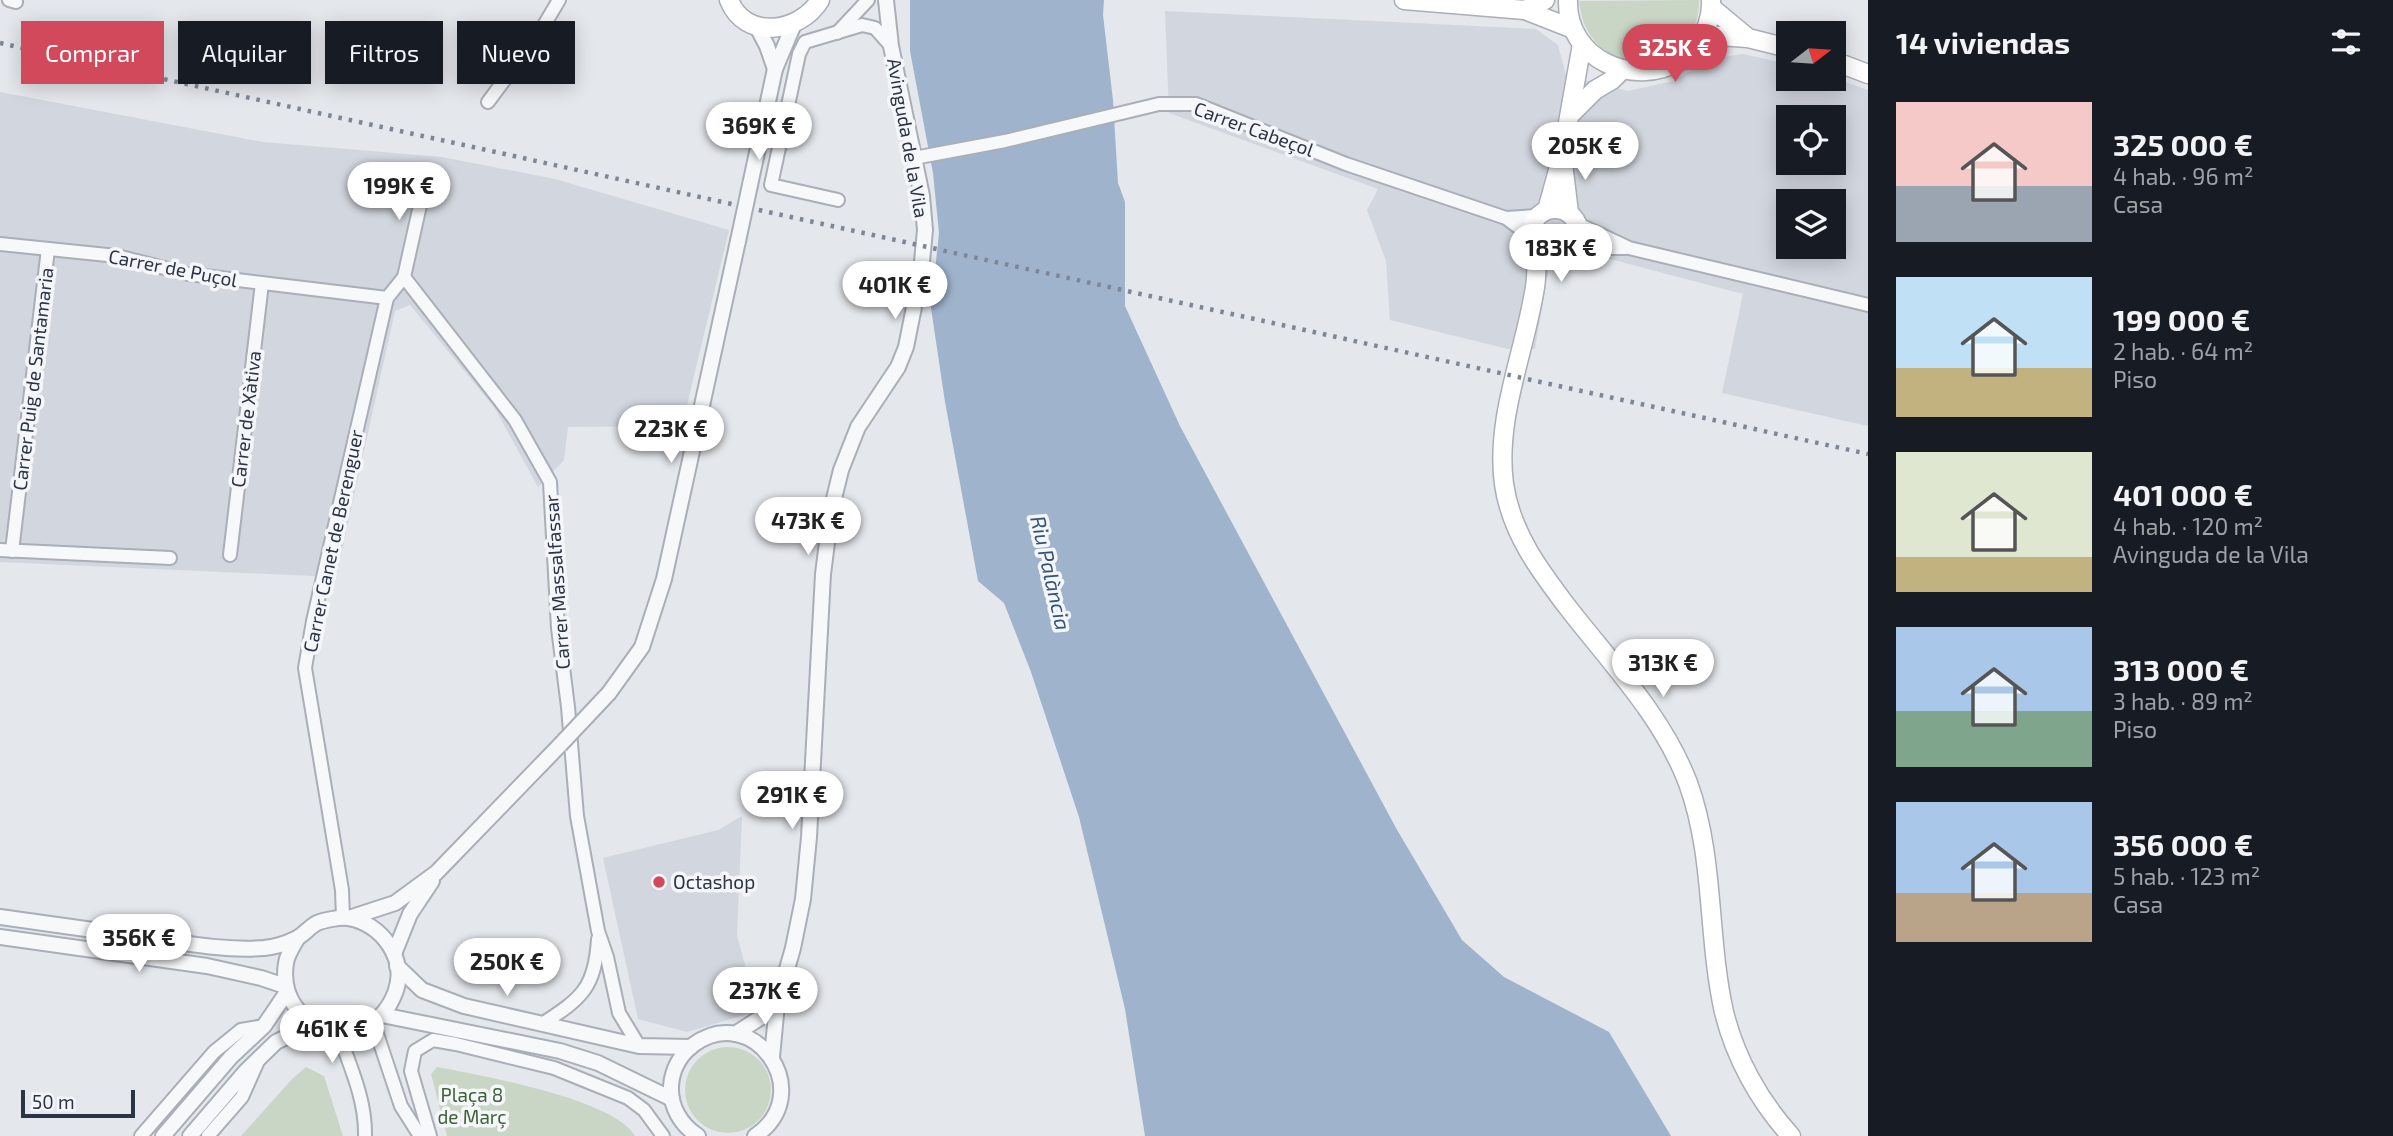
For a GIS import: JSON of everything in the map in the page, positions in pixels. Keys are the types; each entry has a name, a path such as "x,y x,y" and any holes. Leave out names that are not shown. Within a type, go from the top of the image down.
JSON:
{"main road":[{"path":"729,0 740,17 756,25 775,29 794,24 806,16 820,0"},
{"path":"1404,0 1525,9 1578,37 1599,61 1621,71 1653,72 1683,60 1704,35 1711,4 1748,38"},
{"path":"1525,9 1545,0"},
{"path":"1569,0 1568,9 1578,37 1571,114 1562,156 1542,213 1532,225 1535,286 1509,401 1502,447 1504,485 1516,528 1538,569 1649,712 1675,754 1688,784 1706,852 1724,1012 1736,1050 1755,1088 1774,1118 1791,1136"},
{"path":"1704,35 1748,38 1776,45"},
{"path":"1846,66 1868,74"},
{"path":"1571,114 1595,90 1621,71"},
{"path":"1534,243 1546,257 1557,258 1568,255 1576,248 1580,236 1562,156"},
{"path":"1542,213 1559,208 1574,218"},
{"path":"1535,286 1557,258"}],"street":[{"path":"488,102 540,32 559,0"},
{"path":"836,33 868,0"},
{"name":"Avinguda de la Vila","path":"772,1058 777,1004 803,899 824,574 831,511 841,470 858,427 898,367 911,326 925,230 914,158 891,46 886,0"},
{"path":"0,917 206,947 267,948 297,939 317,923 346,918 396,903 436,873 609,693 642,647 664,579 775,69 794,24"},
{"path":"756,25 775,69"},
{"path":"838,200 771,185 799,54 805,42 862,25 876,28 891,46"},
{"name":"Carrer Cabeçol","path":"914,158 1005,141 1159,104 1196,104 1346,164 1506,218 1534,243"},
{"name":"Carrer Canet de Berenguer","path":"346,918 305,668 313,621 387,298 404,278 427,174"},
{"name":"Carrer Cabeçol","path":"1506,218 1542,213"},
{"path":"1574,218 1629,248"},
{"name":"Carrer de Puçol","path":"0,244 117,256 188,274 387,298"},
{"path":"1576,248 1629,248 1868,305"},
{"name":"Carrer Puig de Santamaria","path":"6,551 48,249"},
{"name":"Carrer Massalfassar","path":"404,278 515,420 550,482 558,628 577,816 598,931 607,957 619,1013 639,1046"},
{"name":"Carrer de Xàtiva","path":"230,555 262,283"},
{"path":"6,551 170,558"},
{"path":"297,939 286,961 286,989 297,1010 313,1024 338,1032 356,1030 377,1018 396,992 396,960 410,914 436,873"},
{"path":"346,918 368,925 384,937 396,960 422,990 464,1006 639,1046 691,1046"},
{"name":"Carrer Massalfassar","path":"542,1024 572,1004 593,978 597,964 598,931"},
{"path":"0,937 207,966 261,978 286,989"},
{"path":"163,1136 231,1057 264,1026 286,989"},
{"path":"735,1034 777,1004"},
{"path":"377,1018 560,1051 598,1063 672,1099"},
{"path":"377,1018 401,1106 420,1136"},
{"path":"190,1136 276,1042 313,1024"},
{"path":"141,1136 214,1052 242,1030 264,1026"},
{"path":"338,1032 358,1087 365,1118 365,1136"},
{"path":"698,1136 683,1123 672,1099 674,1070 682,1055 691,1046 711,1036 735,1034 756,1042 772,1058 782,1089 771,1130 755,1136"},
{"path":"430,1136 411,1071 415,1051 433,1040 554,1068 594,1083 628,1098 644,1110 663,1136"},
{"path":"208,1136 242,1097 260,1058"}],"shaded area":[{"path":"1165,11 1536,29 1558,45 1566,75 1628,91 1673,81 1711,59 1743,54 1776,61 1776,91 1846,91 1846,82 1868,90 1868,426 1722,393 1743,294 1553,244 1535,349 1508,349 1390,320 1386,261 1367,210 1378,189 1169,113"},
{"path":"0,92 263,142 442,157 555,179 729,230 682,426 568,427 564,460 538,487 494,407 410,305 395,311 336,577 0,562"},
{"path":"742,816 737,936 758,1011 687,1032 638,1019 603,858 718,830"}],"green space":[{"path":"1699,0 1697,20 1688,36 1675,49 1640,61 1622,59 1605,51 1586,28 1579,1"},
{"path":"728,1047 745,1050 759,1059 768,1073 771,1090 768,1107 759,1121 745,1130 728,1133 711,1130 697,1121 688,1107 685,1090 688,1073 697,1059 711,1050"},
{"path":"306,1067 324,1076 343,1136 241,1136 292,1079"},
{"name":"Plaça 8 de Març","path":"437,1067 513,1083 575,1100 622,1123 635,1136 447,1136 431,1074"}],"water":[{"name":"Riu Palància","path":"910,0 1104,0 1103,15 1113,100 1118,183 1125,202 1125,306 1180,426 1396,828 1462,940 1504,977 1609,1032 1671,1136 1145,1136 1125,1009 1079,817 1031,672 1004,603 978,581 945,402 931,308 939,233 933,173 910,51"}],"railway":[{"path":"0,43 1868,454"}],"place":[{"name":"Octashop","path":"659,882"}]}
